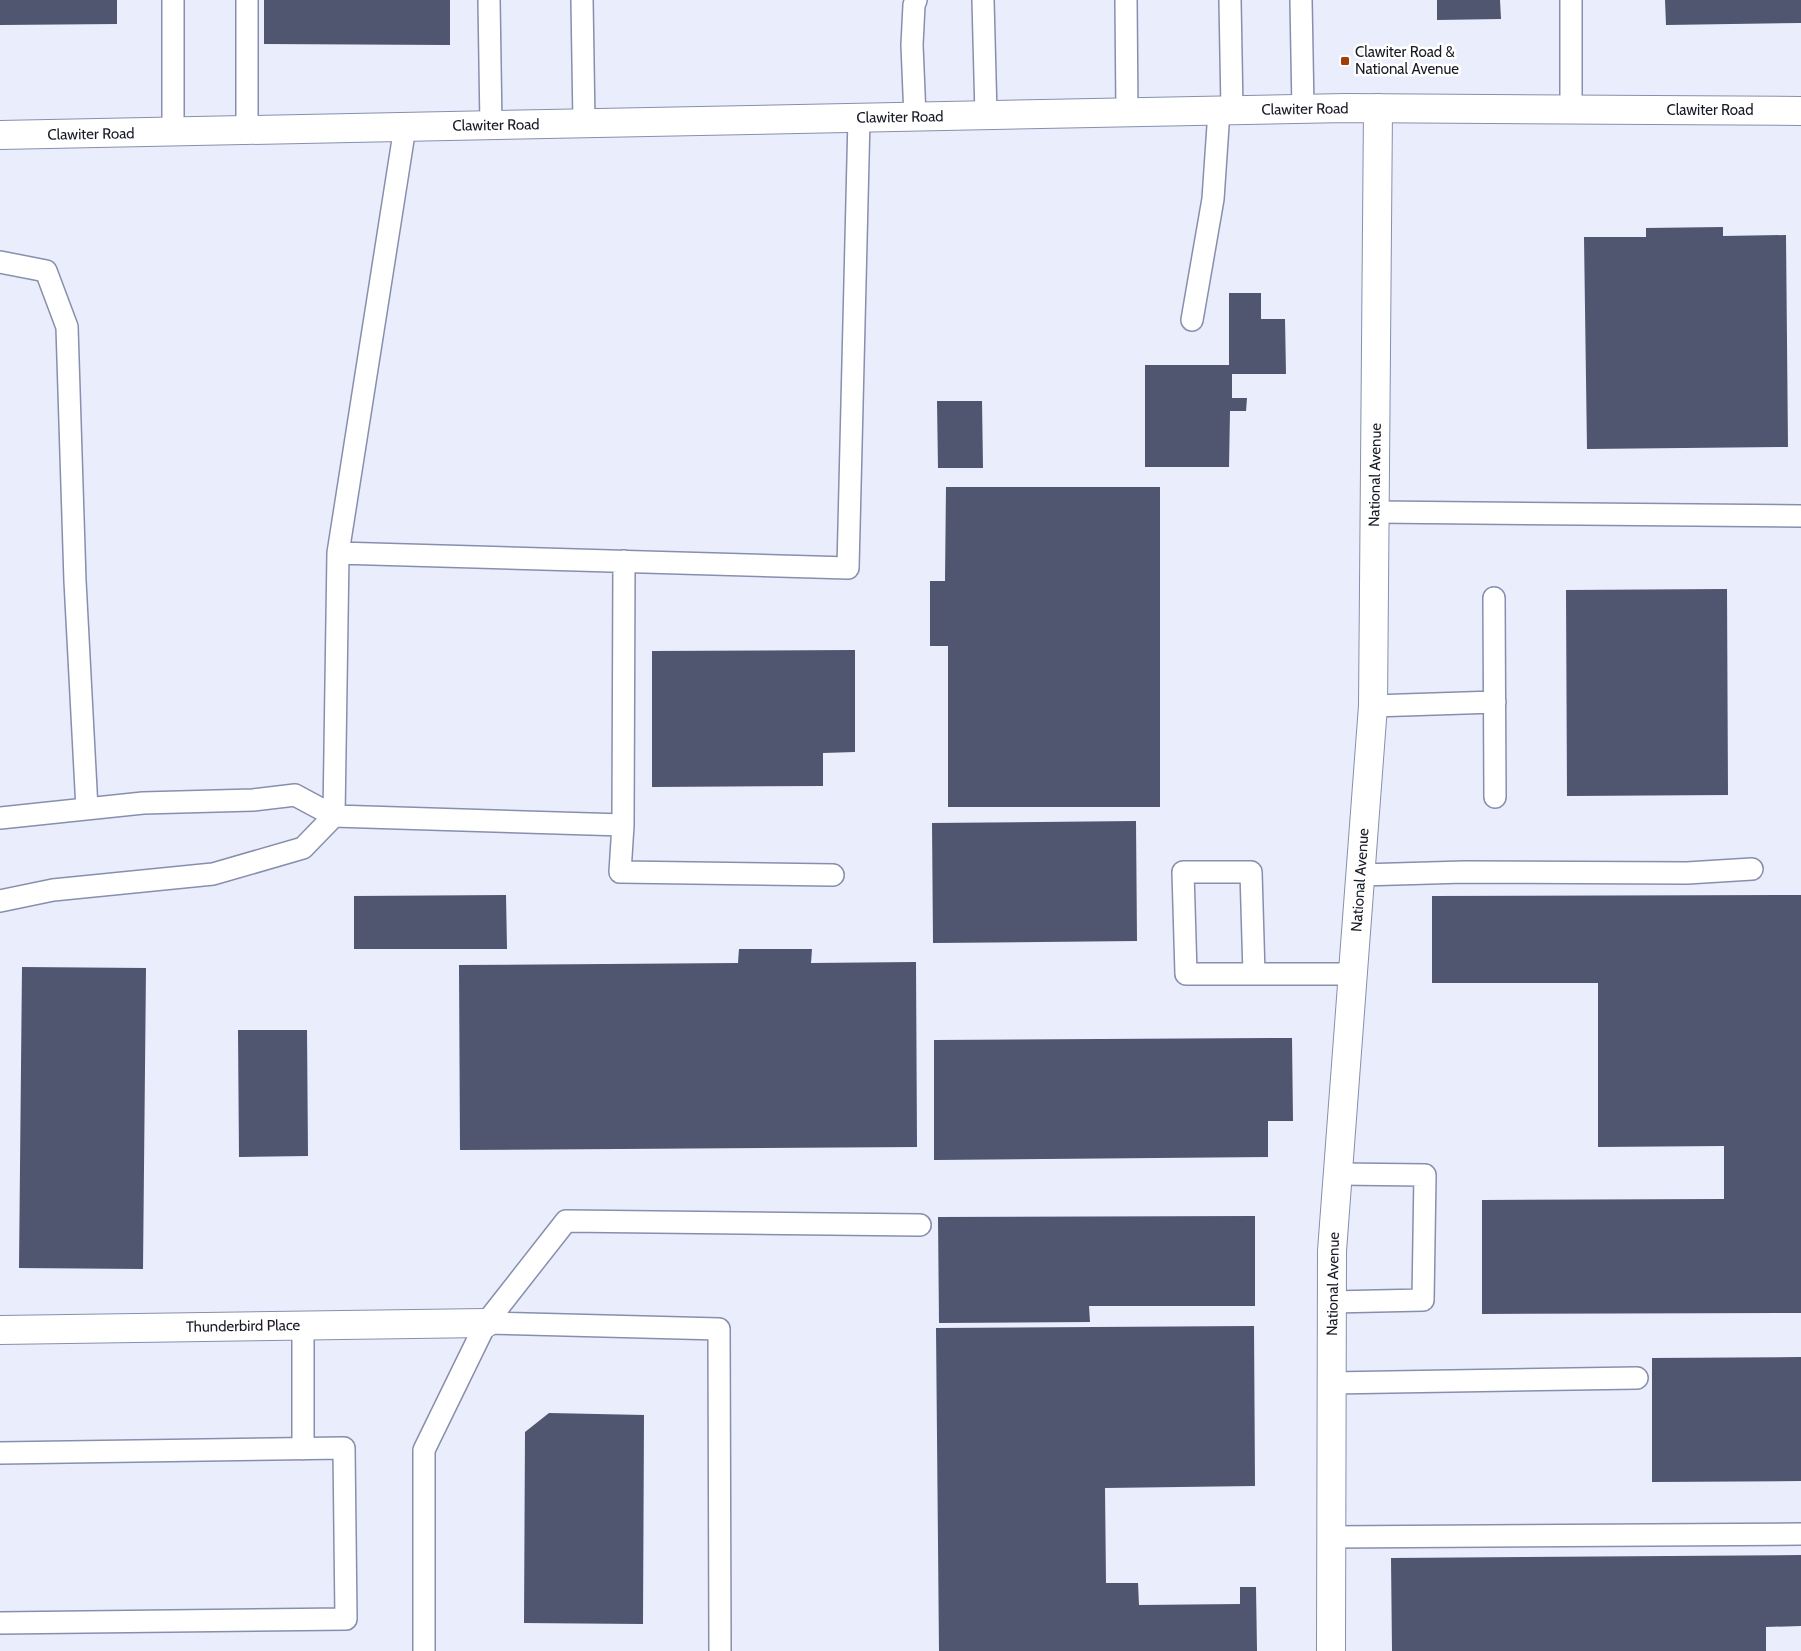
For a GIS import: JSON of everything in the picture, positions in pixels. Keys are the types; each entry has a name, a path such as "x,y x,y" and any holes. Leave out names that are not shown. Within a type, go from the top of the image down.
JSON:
{"street":[{"name":"Clawiter Road","path":"0,135 1378,108 1801,111"},
{"name":"National Avenue","path":"1331,1651 1332,1251 1374,706 1378,108"},
{"name":"Thunderbird Place","path":"0,1330 486,1323"}],"lane":[{"path":"173,0 173,132"},
{"path":"247,0 247,131"},
{"path":"489,0 491,126"},
{"path":"582,0 584,124"},
{"path":"915,117 912,45 914,5 916,0"},
{"path":"983,0 986,115"},
{"path":"1126,0 1127,112"},
{"path":"1192,320 1213,199 1225,111 1230,0"},
{"path":"1301,0 1303,109"},
{"path":"1570,109 1571,0"},
{"path":"338,553 848,568 858,118"},
{"path":"0,901 53,890 213,874 303,848 334,816 338,553 405,127"},
{"path":"0,262 46,271 67,327 75,581 87,809"},
{"path":"1375,512 1801,516"},
{"path":"624,561 623,826 620,872 833,875"},
{"path":"1494,598 1496,797"},
{"path":"1374,706 1495,702"},
{"path":"0,818 143,803 253,800 295,795 334,816 623,826"},
{"path":"1361,875 1464,872 1687,873 1752,868"},
{"path":"1254,974 1251,872 1183,872 1186,974 1254,974 1354,974"},
{"path":"1332,1302 1423,1300 1425,1175 1338,1174"},
{"path":"424,1651 424,1450 486,1323 566,1221 920,1225"},
{"path":"486,1323 719,1329 720,1651"},
{"path":"303,1325 303,1449"},
{"path":"1331,1383 1637,1378"},
{"path":"0,1453 344,1448 346,1619 0,1623"},
{"path":"1330,1537 1801,1534"}],"building":[{"path":"0,0 117,0 117,24 0,25"},
{"path":"264,0 450,0 450,45 264,44"},
{"path":"1437,0 1500,0 1501,19 1437,20"},
{"path":"1665,0 1801,0 1801,23 1666,25"},
{"path":"1723,227 1723,236 1786,235 1788,447 1587,449 1584,237 1646,237 1646,228"},
{"path":"1229,293 1261,293 1261,319 1285,319 1286,374 1232,374 1232,398 1247,398 1246,411 1230,411 1229,467 1145,467 1145,365 1229,365"},
{"path":"937,401 982,401 983,468 938,468"},
{"path":"946,487 1160,487 1160,807 948,807 948,646 930,646 930,581 945,581"},
{"path":"1727,589 1728,795 1567,796 1566,590"},
{"path":"855,650 855,752 823,753 823,786 652,787 652,651"},
{"path":"1136,821 1137,941 933,943 932,823"},
{"path":"506,895 507,949 354,949 354,896"},
{"path":"1801,895 1801,1313 1482,1314 1482,1200 1724,1199 1724,1146 1598,1147 1598,983 1432,983 1432,896"},
{"path":"739,949 812,949 811,963 916,962 917,1147 460,1150 459,965 738,963"},
{"path":"22,967 146,968 143,1269 19,1268"},
{"path":"238,1030 307,1030 308,1156 239,1157"},
{"path":"1292,1038 1293,1121 1268,1121 1268,1157 934,1160 934,1040"},
{"path":"1255,1216 1255,1306 1089,1306 1090,1322 939,1323 938,1217"},
{"path":"1254,1326 1255,1486 1105,1488 1106,1583 1138,1583 1139,1605 1240,1604 1240,1587 1256,1587 1257,1651 939,1651 936,1328"},
{"path":"1801,1357 1801,1481 1652,1482 1652,1358"},
{"path":"549,1413 644,1415 643,1624 524,1623 525,1432"},
{"path":"1801,1555 1801,1626 1766,1627 1766,1651 1392,1651 1391,1558"}],"place":[{"name":"Clawiter Road & National Avenue","path":"1345,61"}]}
